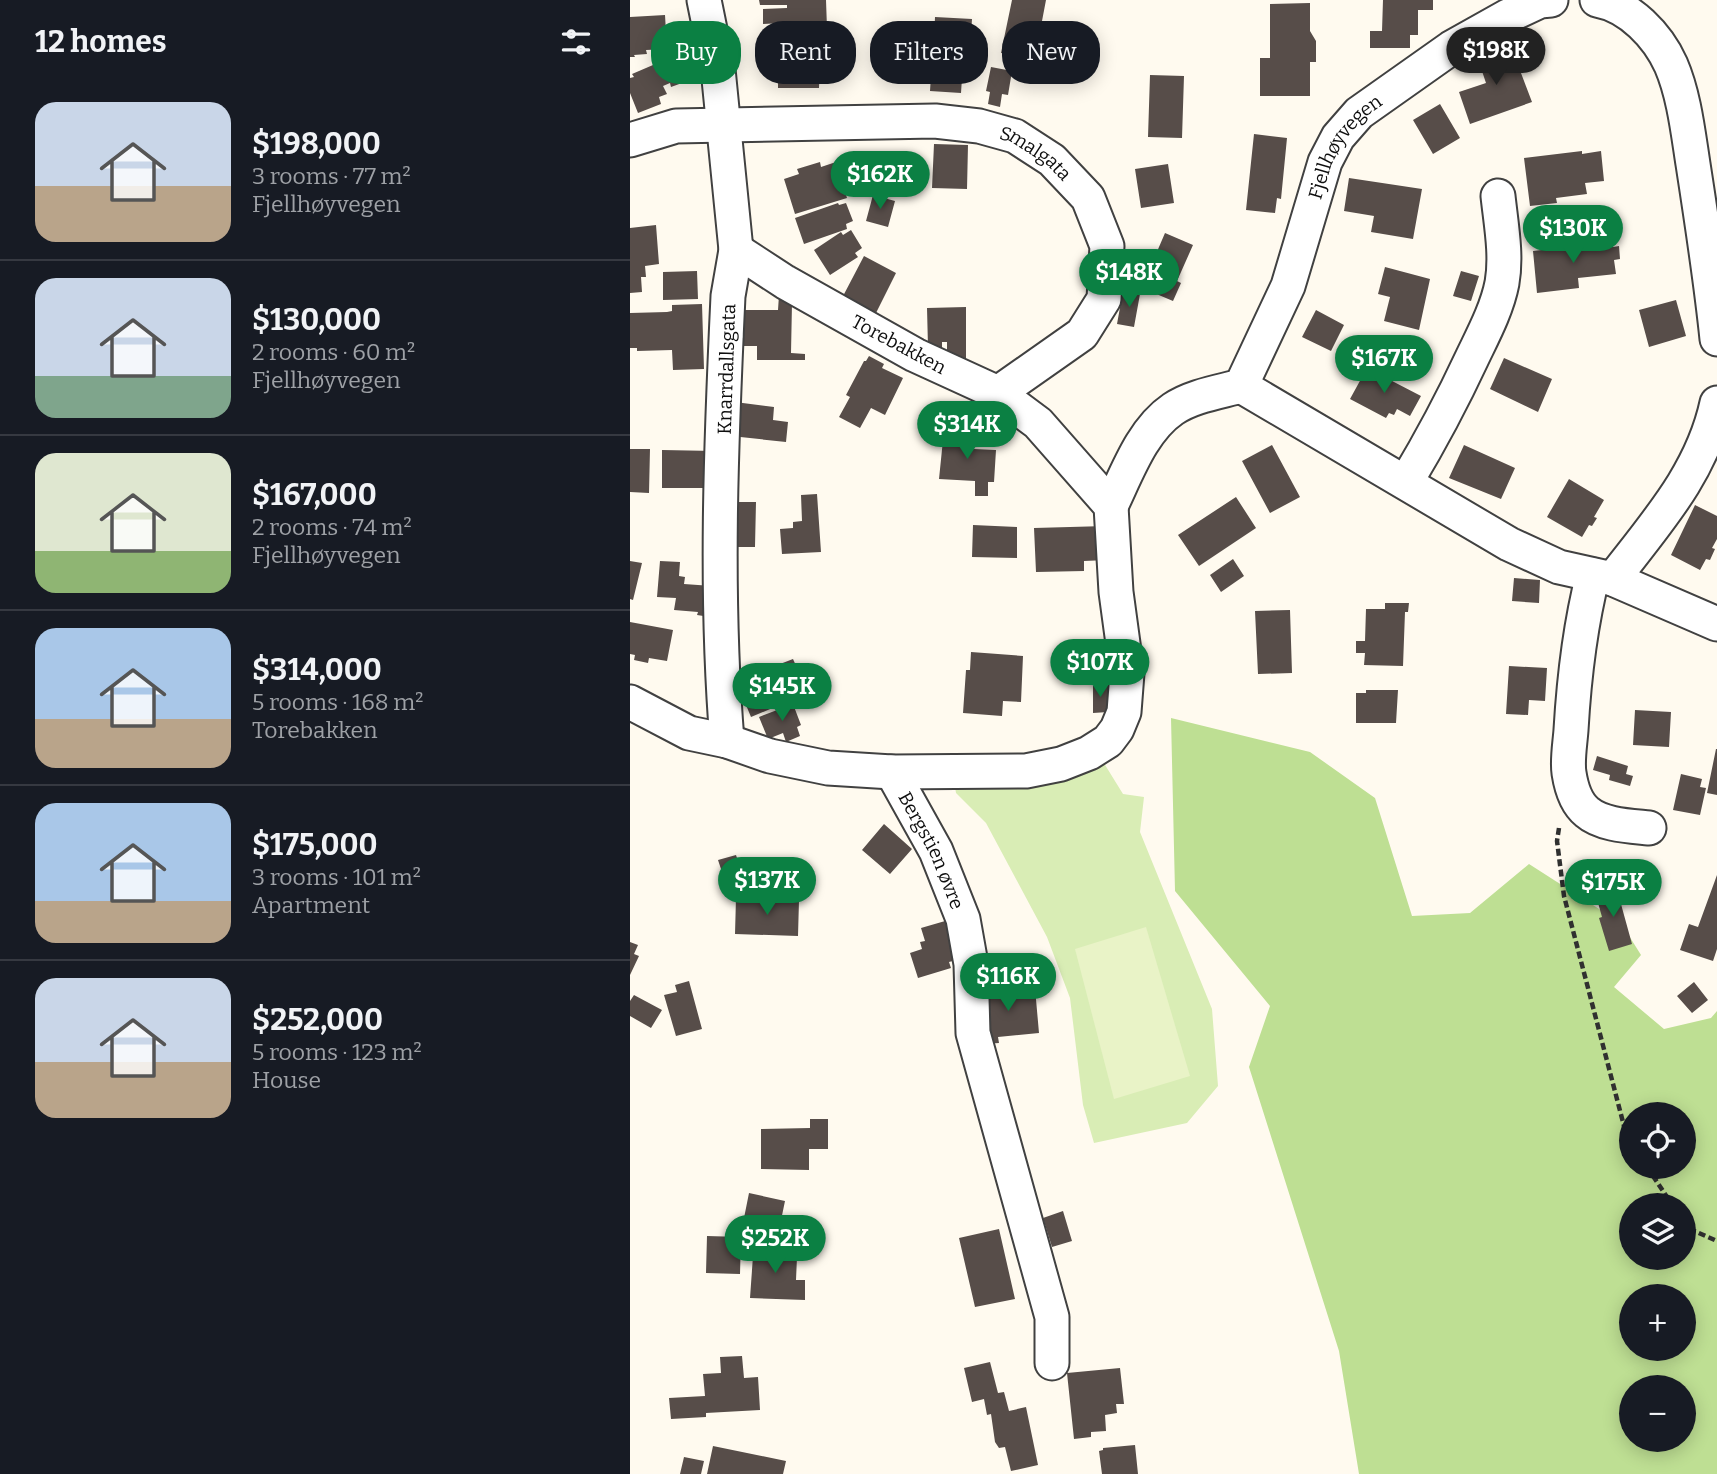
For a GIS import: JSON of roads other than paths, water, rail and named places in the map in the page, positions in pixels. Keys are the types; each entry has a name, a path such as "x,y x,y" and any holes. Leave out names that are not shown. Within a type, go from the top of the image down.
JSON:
{"street":[{"name":"Knarrdallsgata","path":"704,0 718,69 736,250 727,309 720,558 721,662 727,741"},
{"name":"Fjellhøyvegen","path":"1241,386 1288,286 1325,162 1338,137 1359,113 1451,48 1508,16 1540,1 1551,0"},
{"path":"1597,0 1630,15 1652,33 1671,65 1688,131 1709,260 1717,339"},
{"name":"Smalgata","path":"630,140 677,126 935,121 979,125 1015,136 1052,160 1088,198 1107,246 1104,299 1082,334 998,393"},
{"path":"1406,482 1440,426 1482,339 1495,305 1502,283 1504,261 1499,197"},
{"name":"Torebakken","path":"736,250 785,282 915,355 998,393 1038,423 1111,506"},
{"path":"892,772 1026,771 1071,761 1108,741 1124,712 1127,673 1116,592 1111,506 1153,427 1174,408 1241,386 1509,544 1559,567 1603,577 1717,624"},
{"path":"1649,828 1599,819 1578,801 1570,778 1568,770 1573,685 1584,613 1603,577 1679,492 1711,431 1717,402"},
{"name":"Bergstien øvre","path":"630,702 689,733 727,741 770,757 828,768 892,772 936,851 963,919 971,964 973,1033 1052,1317 1052,1363"}]}
